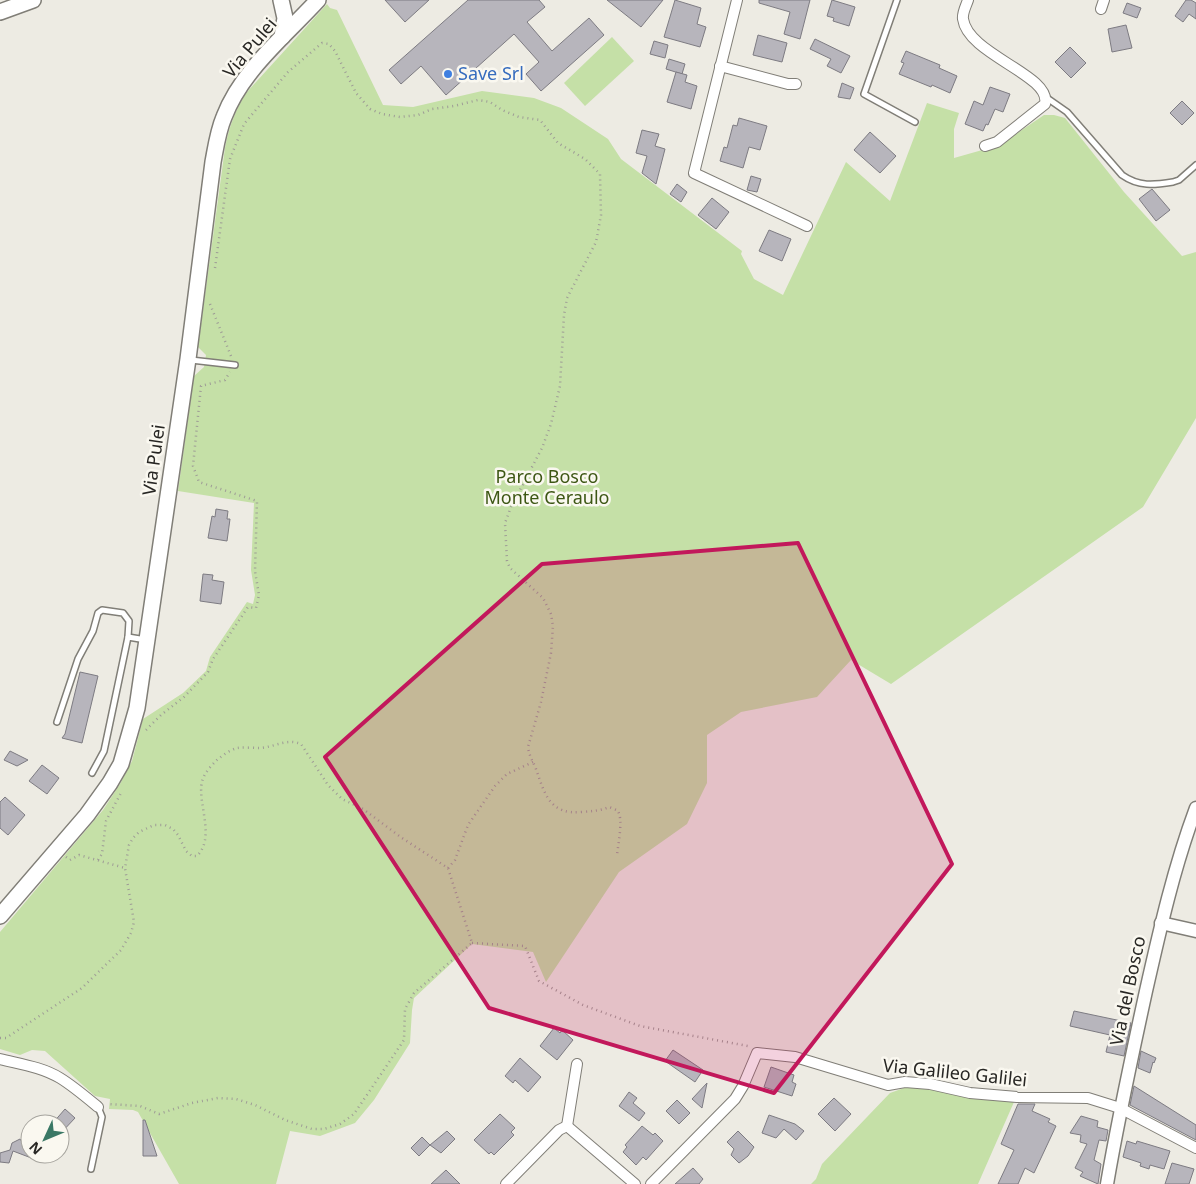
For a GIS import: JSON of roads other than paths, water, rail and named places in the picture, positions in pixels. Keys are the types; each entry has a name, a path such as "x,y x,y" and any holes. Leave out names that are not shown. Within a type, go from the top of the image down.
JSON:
{"main road":[{"path":"0,12 33,0"},
{"path":"282,0 294,6 309,4"},
{"path":"282,0 285,18 282,37"},
{"name":"Via Pulei","path":"0,916 87,816 121,764 137,708 188,359 218,134 224,115 249,74 309,4"}],"street":[{"path":"738,0 694,173 808,226"},
{"path":"968,0 963,16 965,27 993,55 1027,76 1043,90 1046,98 1045,104 998,142 985,146"},
{"path":"720,66 788,84 796,84"},
{"name":"Via del Bosco","path":"1107,1184 1120,1108 1161,923 1178,861 1196,808"},
{"path":"1161,923 1196,931"},
{"name":"Via Galileo Galilei","path":"651,1184 735,1099 743,1086 757,1053 796,1057 888,1085 905,1082 930,1084 970,1093 1017,1097 1088,1098 1120,1108 1196,1148"},
{"path":"0,1059 49,1072 60,1078 98,1107"},
{"path":"506,1184 566,1126 576,1064"},
{"path":"566,1126 635,1184"}],"lane":[{"path":"897,0 864,94 915,122"},
{"path":"1046,98 1067,112 1122,175 1131,181 1138,184 1173,182 1196,165"},
{"path":"188,359 235,364"},
{"path":"57,722 78,659 93,631 98,613 107,610 123,613 129,621 128,637 104,751 92,773"},
{"path":"128,637 147,640"},
{"path":"91,1169 102,1117 98,1107"}],"place":[{"name":"Save Srl","path":"448,74"}],"park label":[{"name":"Parco Bosco Monte Ceraulo","path":"547,487"}]}
